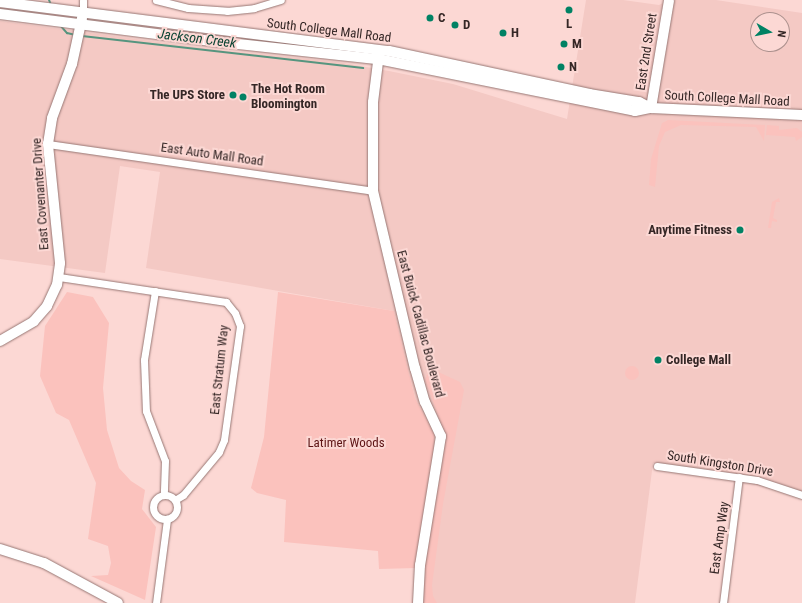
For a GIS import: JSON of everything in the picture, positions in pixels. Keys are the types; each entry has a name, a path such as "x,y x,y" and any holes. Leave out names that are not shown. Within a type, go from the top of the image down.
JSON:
{"main road":[{"name":"East 2nd Street","path":"651,108 669,0"},
{"name":"South College Mall Road","path":"0,2 62,11 81,27 213,30 379,55 616,104 639,102 651,108 802,115"},
{"name":"South College Mall Road","path":"0,14 67,22 81,27 211,41 379,55"},
{"name":"East Covenanter Drive","path":"0,341 22,330 37,317 51,299 59,277 60,263 48,144 52,118 81,27"},
{"path":"211,41 213,30"},
{"name":"East Buick Cadillac Boulevard","path":"379,55 371,133 373,191 415,368 425,402 441,436 420,564 418,603"},
{"path":"0,549 44,563 118,603"}],"street":[{"name":"East Covenanter Drive","path":"81,27 83,0"},
{"path":"156,0 188,8 227,11 246,10 281,0"},
{"name":"East Auto Mall Road","path":"48,144 373,191"},
{"name":"East Stratum Way","path":"59,277 226,302 235,313 240,326 224,440 219,452 183,495 176,500"},
{"path":"155,291 144,360 146,411 165,461 164,494"},
{"name":"South Kingston Drive","path":"657,466 739,477 770,483 802,494"},
{"name":"East Amp Way","path":"723,603 739,477"},
{"path":"164,494 176,500 177,512 167,519 159,518 152,508 155,500 164,494"},
{"path":"156,603 167,519"}],"shaded area":[{"path":"586,0 623,0 659,5 669,0 716,0 802,13 802,495 653,463 635,603 412,603 434,465 434,433 415,398 394,311 146,268 160,172 120,166 105,273 0,259 0,21 219,50 337,62 453,84 567,119"}],"green space":[{"path":"668,120 765,125 764,141 756,127 681,125 665,132 659,146 655,187 649,185 651,159 662,123"},
{"path":"767,125 779,126 779,130 797,128 802,132 802,137 796,141 795,137 766,135"},
{"path":"779,198 780,202 776,202 773,218 777,220 777,222 772,221 771,228 768,228 772,202"},
{"path":"67,292 93,297 109,323 103,388 107,430 119,468 131,481 145,490 142,509 156,527 145,600 91,576 108,575 111,563 108,546 88,539 96,483 69,420 56,413 40,376 45,326"},
{"name":"Latimer Woods","path":"278,292 394,311 415,398 434,433 434,464 416,568 379,569 378,551 284,542 286,500 257,493 251,488 264,437"},
{"path":"632,366 637,368 639,373 637,378 632,380 627,378 625,373 627,368"},
{"path":"434,370 460,382 464,390 443,504 432,585 433,596 437,603 424,603 424,566 444,443 442,426 425,380 428,372"}],"waterway":[{"name":"Jackson Creek","path":"49,0 51,5"},
{"name":"Jackson Creek","path":"60,25 67,33 76,35"},
{"name":"Jackson Creek","path":"82,36 363,68"}],"place":[{"name":"L","path":"569,10"},
{"name":"C","path":"430,18"},
{"name":"D","path":"455,25"},
{"name":"H","path":"503,33"},
{"name":"M","path":"564,44"},
{"name":"N","path":"561,67"},
{"name":"The UPS Store","path":"233,95"},
{"name":"The Hot Room Bloomington","path":"243,97"},
{"name":"Anytime Fitness","path":"740,230"},
{"name":"College Mall","path":"658,360"}]}
